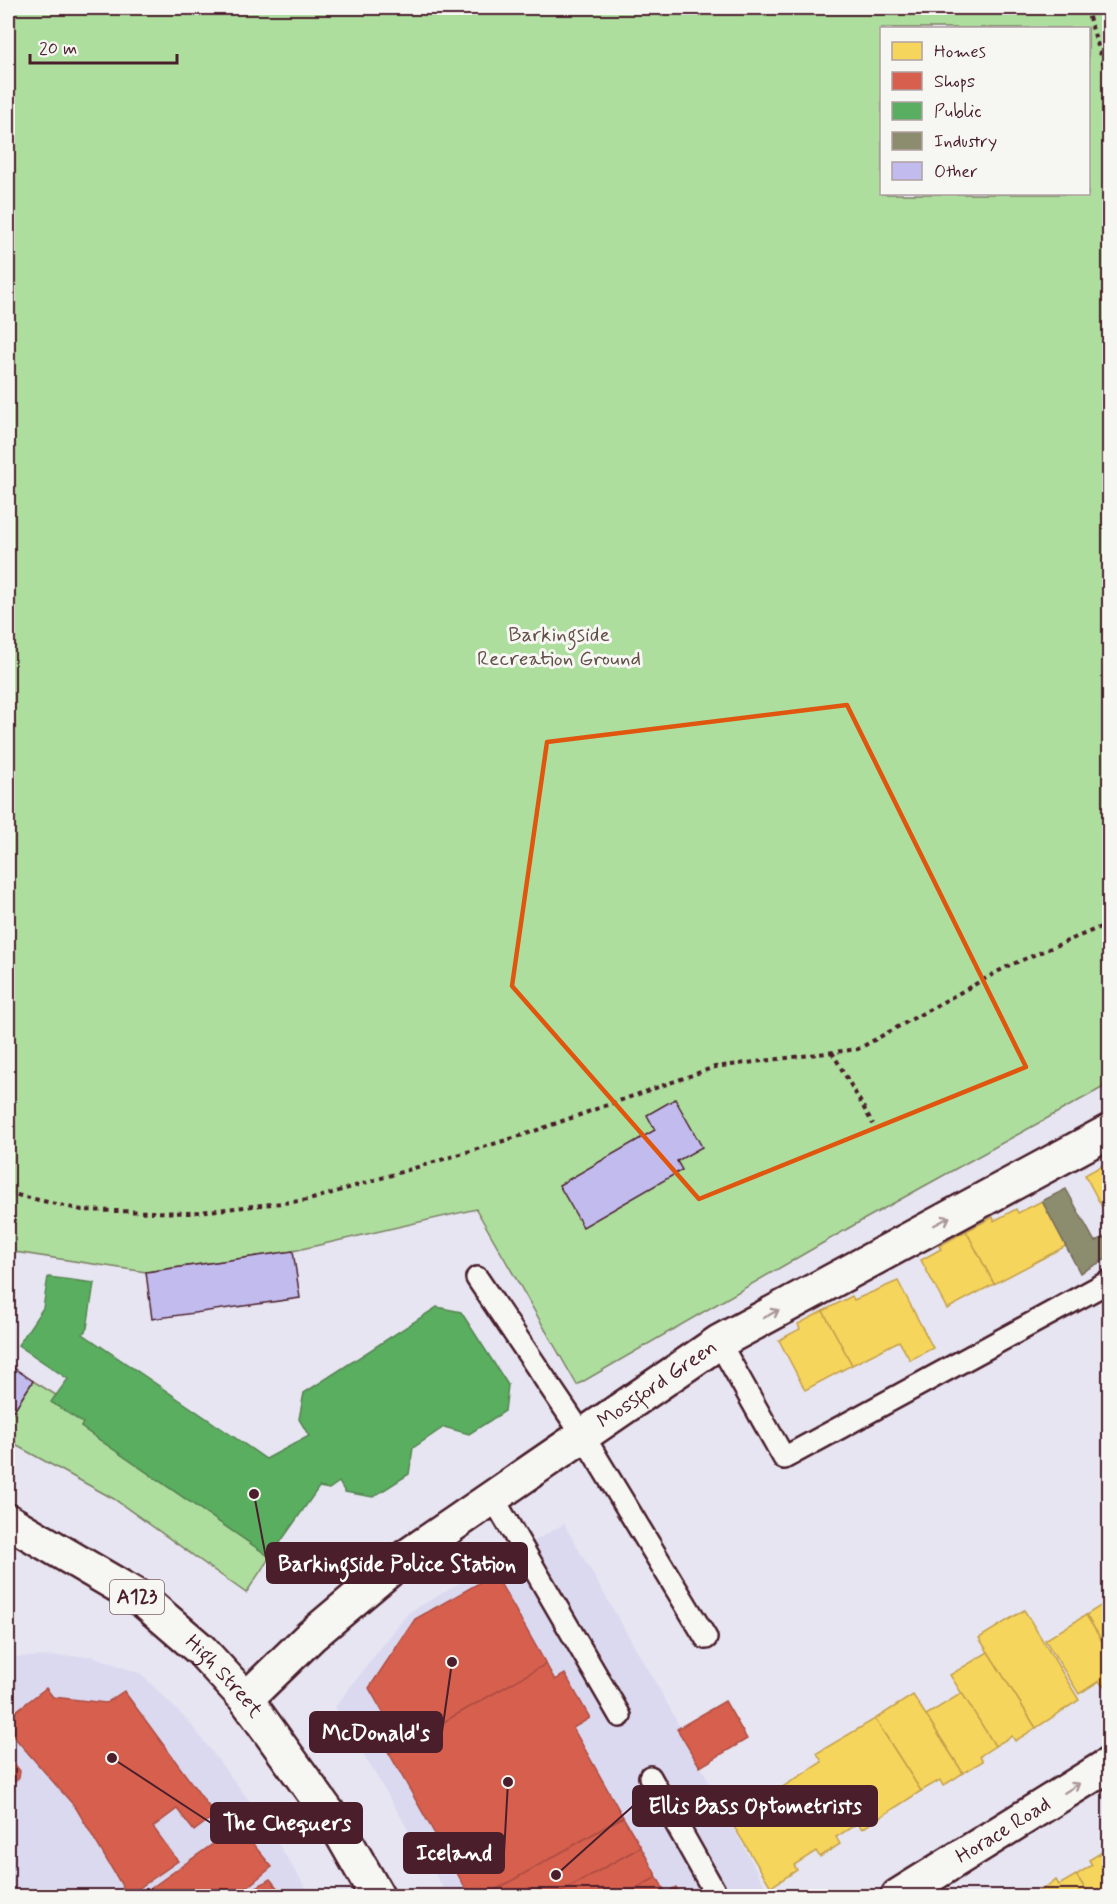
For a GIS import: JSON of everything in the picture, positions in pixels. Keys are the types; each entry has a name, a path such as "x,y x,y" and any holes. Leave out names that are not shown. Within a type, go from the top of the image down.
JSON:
{"street":[{"name":"Mossford Green","path":"246,1700 311,1636 400,1561 492,1496 584,1437 719,1342 1110,1131"},
{"name":"High Street","path":"8,1521 142,1600 201,1650 246,1700 336,1824 377,1896"},
{"name":"Horace Road","path":"898,1896 1110,1764"}],"lane":[{"path":"477,1278 584,1437 706,1638"},
{"path":"719,1342 784,1458 1110,1281"},
{"path":"492,1496 620,1716"},
{"path":"650,1777 717,1896"}],"path":[{"path":"1086,8 1110,84"},
{"path":"8,1193 82,1210 189,1214 309,1200 523,1135 715,1067 858,1049 1008,966 1110,923"},
{"path":"832,1053 873,1124"}],"highlighted area":[{"path":"847,705 1026,1067 699,1199 512,986 547,742"}],"shaded area":[{"path":"564,1524 667,1703 770,1896 448,1896 335,1707 408,1613"},
{"path":"92,1656 141,1674 189,1722 258,1812 311,1896 8,1896 8,1657"}],"green space":[{"name":"Barkingside Recreation Ground","path":"8,8 1109,8 1109,1084 854,1225 577,1385 476,1209 293,1251 146,1272 8,1251"},
{"path":"33,1381 56,1395 52,1401 83,1423 81,1427 270,1557 246,1593 114,1499 8,1441 8,1420"}],"building: Homes":[{"path":"1110,1161 1110,1222 1085,1175"},
{"path":"1042,1201 1066,1246 994,1284 966,1231 993,1217 994,1221 1016,1209 1018,1213"},
{"path":"966,1231 994,1284 947,1309 921,1260 941,1249 939,1246"},
{"path":"898,1281 933,1348 910,1360 899,1341 852,1365 823,1311 852,1296 854,1300"},
{"path":"823,1311 852,1365 805,1390 779,1340 800,1329 798,1324"},
{"path":"1110,1600 1110,1654 1086,1615"},
{"path":"1024,1610 1079,1700 1036,1728 979,1638"},
{"path":"1086,1615 1110,1654 1110,1682 1103,1686 1099,1681 1079,1694 1045,1640"},
{"path":"988,1652 1036,1728 1015,1741 1012,1736 995,1746 950,1675"},
{"path":"962,1693 995,1746 980,1756 983,1761 963,1773 926,1715"},
{"path":"913,1695 963,1773 943,1786 940,1780 921,1791 875,1719"},
{"path":"875,1719 921,1791 862,1829 858,1823 836,1837 840,1844 820,1857 816,1851 794,1865 797,1870 771,1887 725,1812 749,1796 754,1805 822,1762 817,1753"},
{"path":"1110,1847 1110,1896 1090,1896 1076,1875 1092,1865 1089,1860"},
{"path":"1076,1875 1090,1896 1039,1896 1037,1892 1056,1880 1059,1885"}],"building: Shops":[{"path":"495,1574 546,1664 389,1753 373,1725 386,1718 369,1688 415,1619"},
{"path":"546,1664 555,1680 565,1674 590,1718 573,1728 623,1817 485,1896 470,1896 389,1753"},
{"path":"46,1688 53,1697 106,1703 124,1691 215,1815 194,1831 177,1809 153,1827 178,1861 128,1896 76,1808 8,1730 8,1717"},
{"path":"725,1701 747,1739 700,1767 677,1729"},
{"path":"8,1756 20,1771 19,1778 8,1787"},
{"path":"623,1817 641,1847 554,1896 485,1896"},
{"path":"238,1826 272,1867 236,1896 140,1896"},
{"path":"641,1847 657,1877 623,1896 554,1896"},
{"path":"657,1877 666,1893 676,1887 681,1896 623,1896"},
{"path":"270,1879 284,1896 242,1896"}],"building: Public":[{"path":"48,1277 94,1283 87,1328 83,1334 266,1459 309,1436 299,1419 304,1393 437,1307 461,1312 508,1385 505,1411 469,1434 444,1427 413,1448 409,1474 373,1497 345,1492 339,1482 329,1489 319,1487 270,1557 81,1427 83,1423 51,1402 68,1379 18,1345 43,1308"}],"building: Industry":[{"path":"1066,1189 1095,1242 1110,1234 1110,1257 1080,1273 1042,1201"}],"building: Other":[{"path":"675,1099 702,1147 677,1161 682,1170 583,1227 559,1185 655,1130 647,1115"},
{"path":"293,1251 300,1298 152,1319 146,1272"},
{"path":"8,1364 33,1381 14,1410 8,1406"}],"place":[{"name":"Barkingside Police Station","path":"254,1494"},
{"name":"McDonald's","path":"452,1662"},
{"name":"The Chequers","path":"112,1758"},
{"name":"Iceland","path":"508,1782"},
{"name":"Ellis Bass Optometrists","path":"556,1875"}]}
